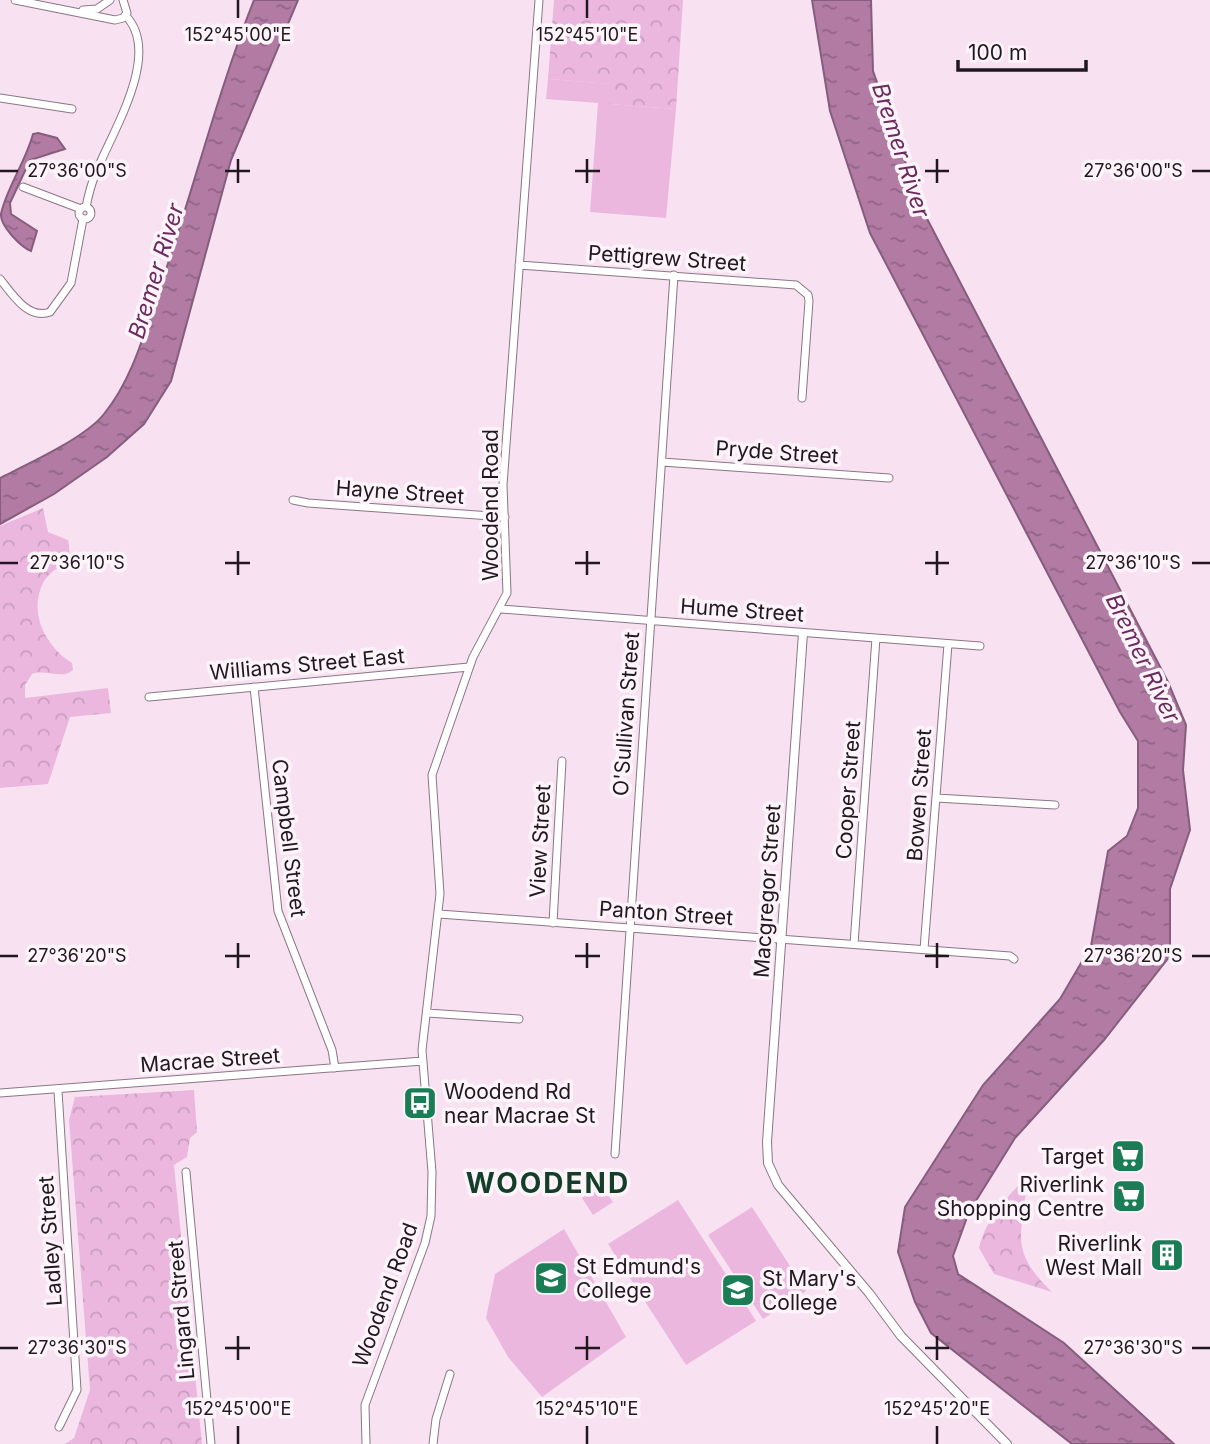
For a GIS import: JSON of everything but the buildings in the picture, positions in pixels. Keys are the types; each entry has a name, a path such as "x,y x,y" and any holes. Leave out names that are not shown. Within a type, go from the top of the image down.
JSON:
{"street":[{"path":"15,0 76,10 115,20 126,16"},
{"path":"0,279 30,311 38,314 50,312 71,283 83,219 79,215 138,71 135,33 126,16 128,9 123,0"},
{"name":"Woodend Road","path":"366,1444 365,1405 425,1243 431,1216 432,1172 423,1061 439,914 432,775 469,667 507,593 503,485 539,0"},
{"path":"76,10 97,9 109,1"},
{"path":"109,1 106,13 115,20"},
{"path":"0,98 72,109"},
{"path":"23,187 83,208"},
{"name":"Pettigrew Street","path":"519,265 796,285 808,295 810,308 802,398"},
{"name":"O'Sullivan Street","path":"615,1154 674,275"},
{"name":"Pryde Street","path":"662,462 889,478"},
{"name":"Hayne Street","path":"293,500 505,517"},
{"name":"Hume Street","path":"501,609 980,646"},
{"name":"Macgregor Street","path":"803,633 767,1151 769,1168 778,1185 869,1293 901,1336 934,1374 1007,1444"},
{"name":"Cooper Street","path":"854,944 876,638"},
{"name":"Bowen Street","path":"924,948 948,644"},
{"name":"Williams Street East","path":"149,697 469,667"},
{"name":"Campbell Street","path":"254,687 278,911 332,1050 335,1068"},
{"name":"View Street","path":"553,923 562,761"},
{"path":"936,798 1055,805"},
{"name":"Panton Street","path":"439,914 924,948 1010,956 1014,959"},
{"path":"427,1013 519,1019"},
{"name":"Macrae Street","path":"0,1093 58,1091 78,1085 423,1061"},
{"name":"Ladley Street","path":"58,1091 77,1390 59,1427"},
{"name":"Lingard Street","path":"186,1172 211,1444"},
{"path":"433,1444 436,1419 450,1374"}],"green space":[{"path":"554,0 683,0 676,109 609,104 610,84 548,79"},
{"path":"548,79 611,84 610,104 676,109 666,218 590,212 598,103 546,99"},
{"path":"43,508 48,532 68,540 69,556 43,583 39,594 39,617 47,639 72,663 73,670 64,674 32,674 25,685 25,698 108,688 111,713 70,717 48,784 0,788 0,526"},
{"path":"194,1090 197,1132 190,1138 187,1157 174,1165 202,1444 65,1444 74,1438 90,1390 69,1120 75,1097"},
{"path":"1027,1177 1021,1226 1023,1251 1028,1263 1052,1292 994,1274 979,1248 992,1218"},
{"path":"601,1185 613,1202 593,1215 582,1198"},
{"path":"678,1200 756,1321 686,1365 608,1244"},
{"path":"752,1207 806,1291 763,1319 708,1235"},
{"path":"564,1229 626,1337 542,1397 508,1357 486,1318 495,1274"}],"water":[{"name":"Bremer River","path":"254,0 298,0 231,160 171,381 144,424 107,457 54,494 0,524 0,478 84,432 114,401 130,372"},
{"name":"Bremer River","path":"812,0 871,0 873,71 922,209 1168,682 1186,725 1183,770 1190,830 1170,889 1170,956 1104,1040 1015,1138 969,1212 953,1256 958,1274 1064,1343 1174,1444 1072,1444 931,1333 915,1302 898,1252 905,1207 983,1085 1060,999 1091,946 1108,851 1127,836 1138,808 1138,741 1120,712 870,233 830,111"},
{"path":"33,134 57,138 65,149 30,160 10,203 11,214 37,231 31,251 12,236 1,214"}],"place":[{"name":"Woodend Rd near Macrae St","path":"420,1103"},
{"name":"Target","path":"1128,1156"},
{"name":"Riverlink Shopping Centre","path":"1129,1196"},
{"name":"Riverlink West Mall","path":"1167,1255"},
{"name":"St Edmund's College","path":"551,1278"},
{"name":"St Mary's College","path":"738,1290"}],"district":[{"name":"WOODEND","path":"548,1183"}]}
